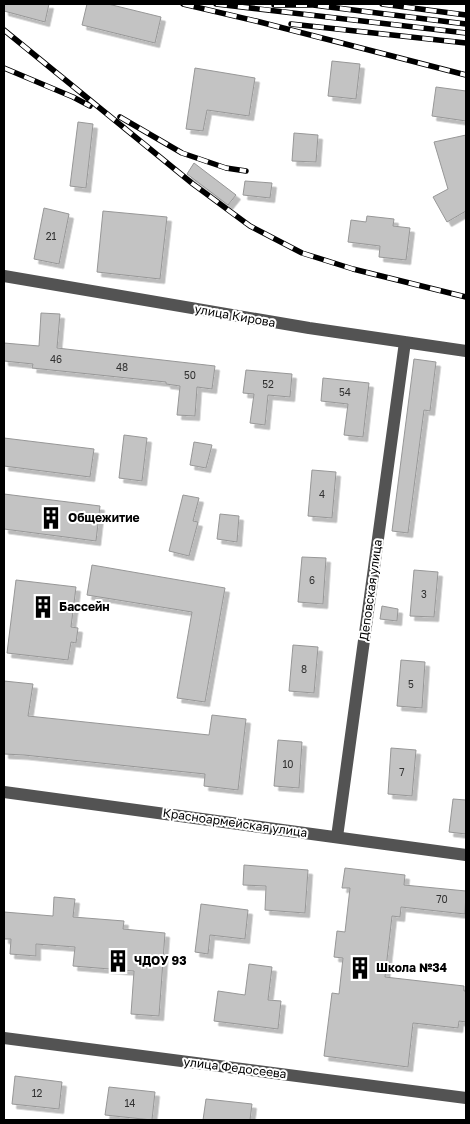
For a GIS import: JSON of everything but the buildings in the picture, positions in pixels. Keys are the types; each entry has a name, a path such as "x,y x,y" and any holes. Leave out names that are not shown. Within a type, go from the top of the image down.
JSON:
{"street":[{"name":"улица Кирова","path":"4,276 299,327 466,351"},
{"name":"Деповская улица","path":"337,837 406,342"},
{"name":"Красноармейская улица","path":"4,792 466,855"},
{"name":"улица Федосеева","path":"4,1038 466,1098"}],"railway":[{"path":"183,4 466,75"},
{"path":"216,4 466,33"},
{"path":"382,4 466,15"},
{"path":"274,5 313,5 466,24"},
{"path":"291,24 466,43"},
{"path":"4,30 193,184 250,226 302,253 353,269 466,297"},
{"path":"4,68 90,106"},
{"path":"120,117 182,153 226,168 246,171"}],"place":[{"name":"Общежитие","path":"51,518"},
{"name":"Бассейн","path":"43,607"},
{"name":"ЧДОУ 93","path":"118,961"},
{"name":"Школа №34","path":"360,968"}]}
